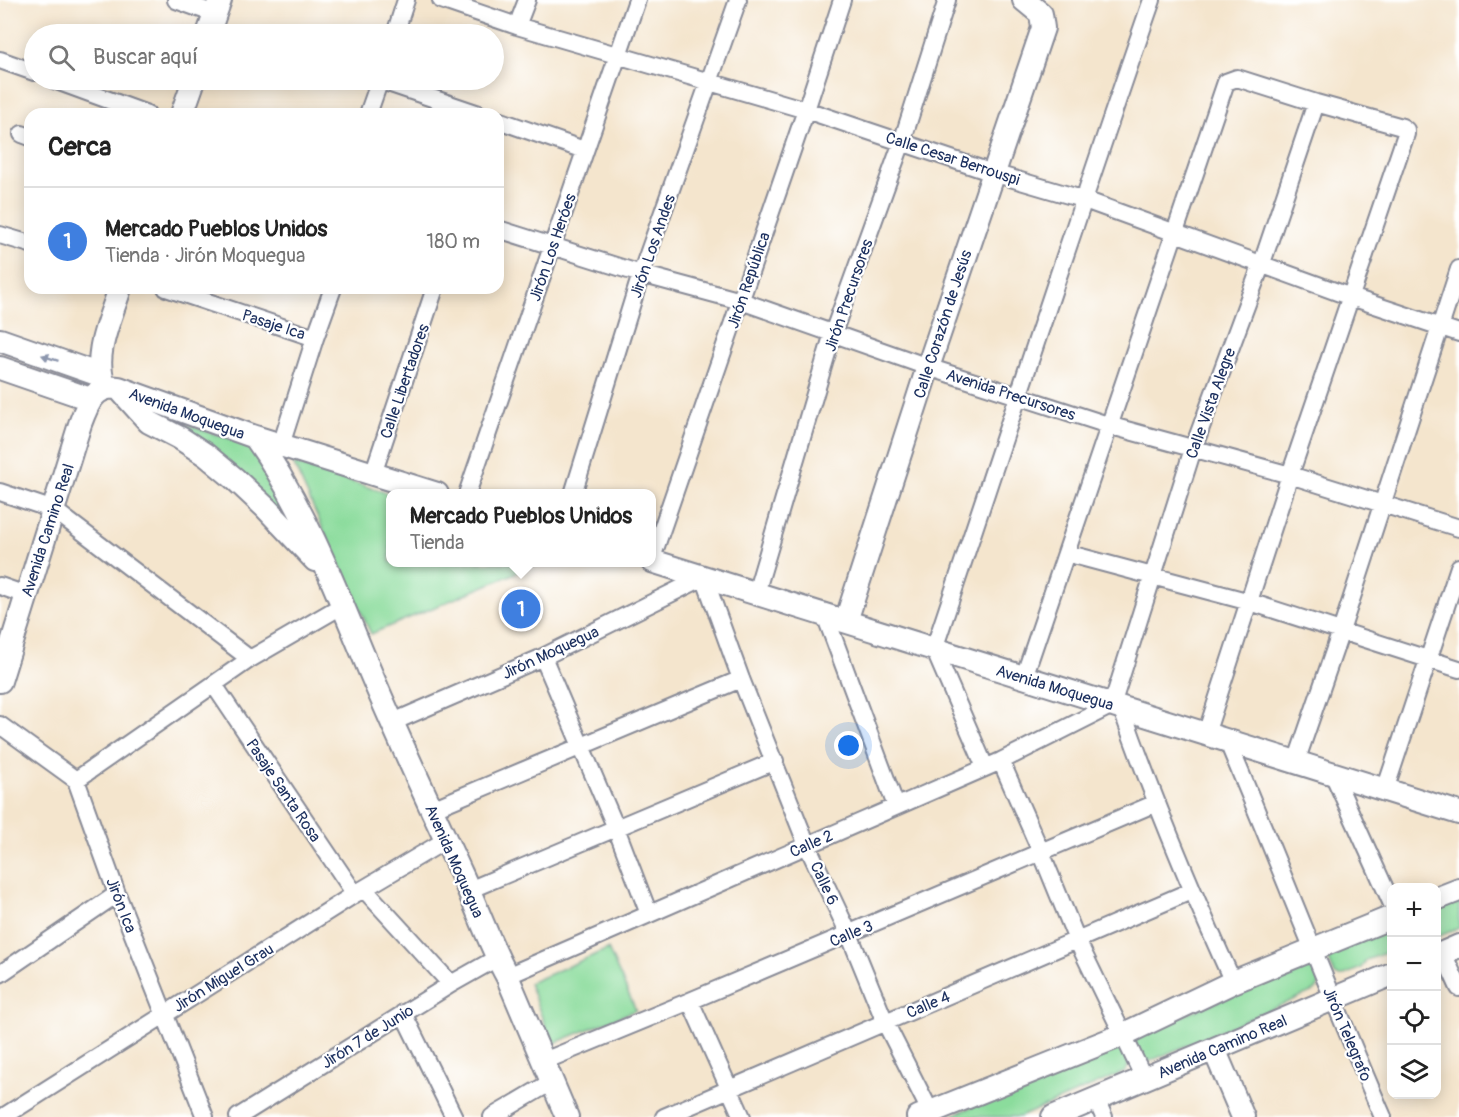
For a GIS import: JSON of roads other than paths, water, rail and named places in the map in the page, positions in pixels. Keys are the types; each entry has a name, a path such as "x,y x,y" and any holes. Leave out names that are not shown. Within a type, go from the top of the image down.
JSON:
{"street":[{"path":"176,0 214,16"},
{"path":"398,24 406,0"},
{"name":"Calle Cesar Berrouspi","path":"441,0 517,26 806,110 1082,199 1352,297 1459,333"},
{"path":"517,26 527,0"},
{"name":"Jirón Los Heróes","path":"468,489 637,0"},
{"name":"Jirón Los Andes","path":"575,489 641,274 738,0"},
{"name":"Jirón República","path":"656,545 741,302 842,0"},
{"name":"Jirón Precursores","path":"756,593 833,333 902,142 947,0"},
{"name":"Calle Corazón de Jesús","path":"835,618 928,368 1043,28 1041,14 1024,0"},
{"path":"985,767 934,648 1019,396 1082,199 1152,0"},
{"path":"0,60 24,68"},
{"path":"1024,677 1226,82 1237,78 1406,130 1407,134 1290,475 1250,602 1216,737"},
{"path":"81,90 131,108"},
{"path":"185,108 191,90"},
{"path":"370,108 376,90"},
{"path":"409,90 462,108"},
{"name":"Calle Vista Alegre","path":"1117,706 1193,449 1262,263 1316,103"},
{"path":"504,122 584,150"},
{"name":"Avenida Precursores","path":"504,231 641,274 741,302 928,368 1108,425 1290,475 1459,528"},
{"path":"0,235 24,242"},
{"path":"1296,762 1341,632 1459,269"},
{"name":"Avenida Camino Real","path":"0,681 80,424 104,388 99,362 118,294"},
{"name":"Pasaje Ica","path":"184,294 315,338"},
{"path":"281,445 331,294"},
{"name":"Calle Libertadores","path":"373,474 433,294"},
{"name":"Avenida Moquegua","path":"0,340 104,388 421,489"},
{"name":"Avenida Moquegua","path":"0,368 104,388 149,422 206,455 266,508 325,571 343,605"},
{"name":"Avenida Moquegua","path":"255,437 277,468 343,605 567,1117"},
{"path":"0,492 54,510 250,659"},
{"path":"1066,553 1250,602 1459,669"},
{"name":"Avenida Moquegua","path":"656,561 1459,813"},
{"path":"1385,790 1459,567"},
{"name":"Jirón Moquegua","path":"393,722 543,657 704,577"},
{"name":"Calle 6","path":"704,577 741,679 807,845 849,934 927,1115"},
{"path":"0,586 26,595"},
{"path":"0,725 76,780 250,659 343,605"},
{"path":"835,618 896,806"},
{"path":"543,657 616,828 649,914"},
{"path":"432,809 741,679"},
{"name":"Pasaje Santa Rosa","path":"214,685 360,891 451,984"},
{"path":"1117,706 1191,891 1233,982"},
{"name":"Calle 2","path":"502,967 649,914 1001,761 1117,706"},
{"name":"Jirón Telegrafo","path":"1216,737 1315,949 1332,999 1383,1117"},
{"path":"469,890 775,761"},
{"path":"1001,761 1077,940 1144,1078"},
{"path":"1333,774 1387,893"},
{"name":"Jirón Ica","path":"76,780 117,894 205,1117"},
{"name":"Calle 3","path":"492,1117 548,1071 690,1001 1156,803"},
{"name":"Jirón Miguel Grau","path":"3,1117 360,891 446,840"},
{"path":"1441,897 1459,890"},
{"name":"Calle 4","path":"664,1117 1191,891"},
{"path":"0,974 117,894"},
{"path":"927,1115 1122,1035 1233,982 1387,919"},
{"path":"1446,952 1459,988"},
{"name":"Jirón 7 de Junio","path":"238,1117 451,984 502,967"},
{"name":"Avenida Camino Real","path":"1053,1117 1100,1108 1144,1078 1387,976"},
{"path":"690,1001 742,1117"},
{"path":"403,1013 454,1117"},
{"path":"1214,1049 1243,1117"}],"place":[{"name":"Mercado Pueblos Unidos","path":"521,609"}]}
